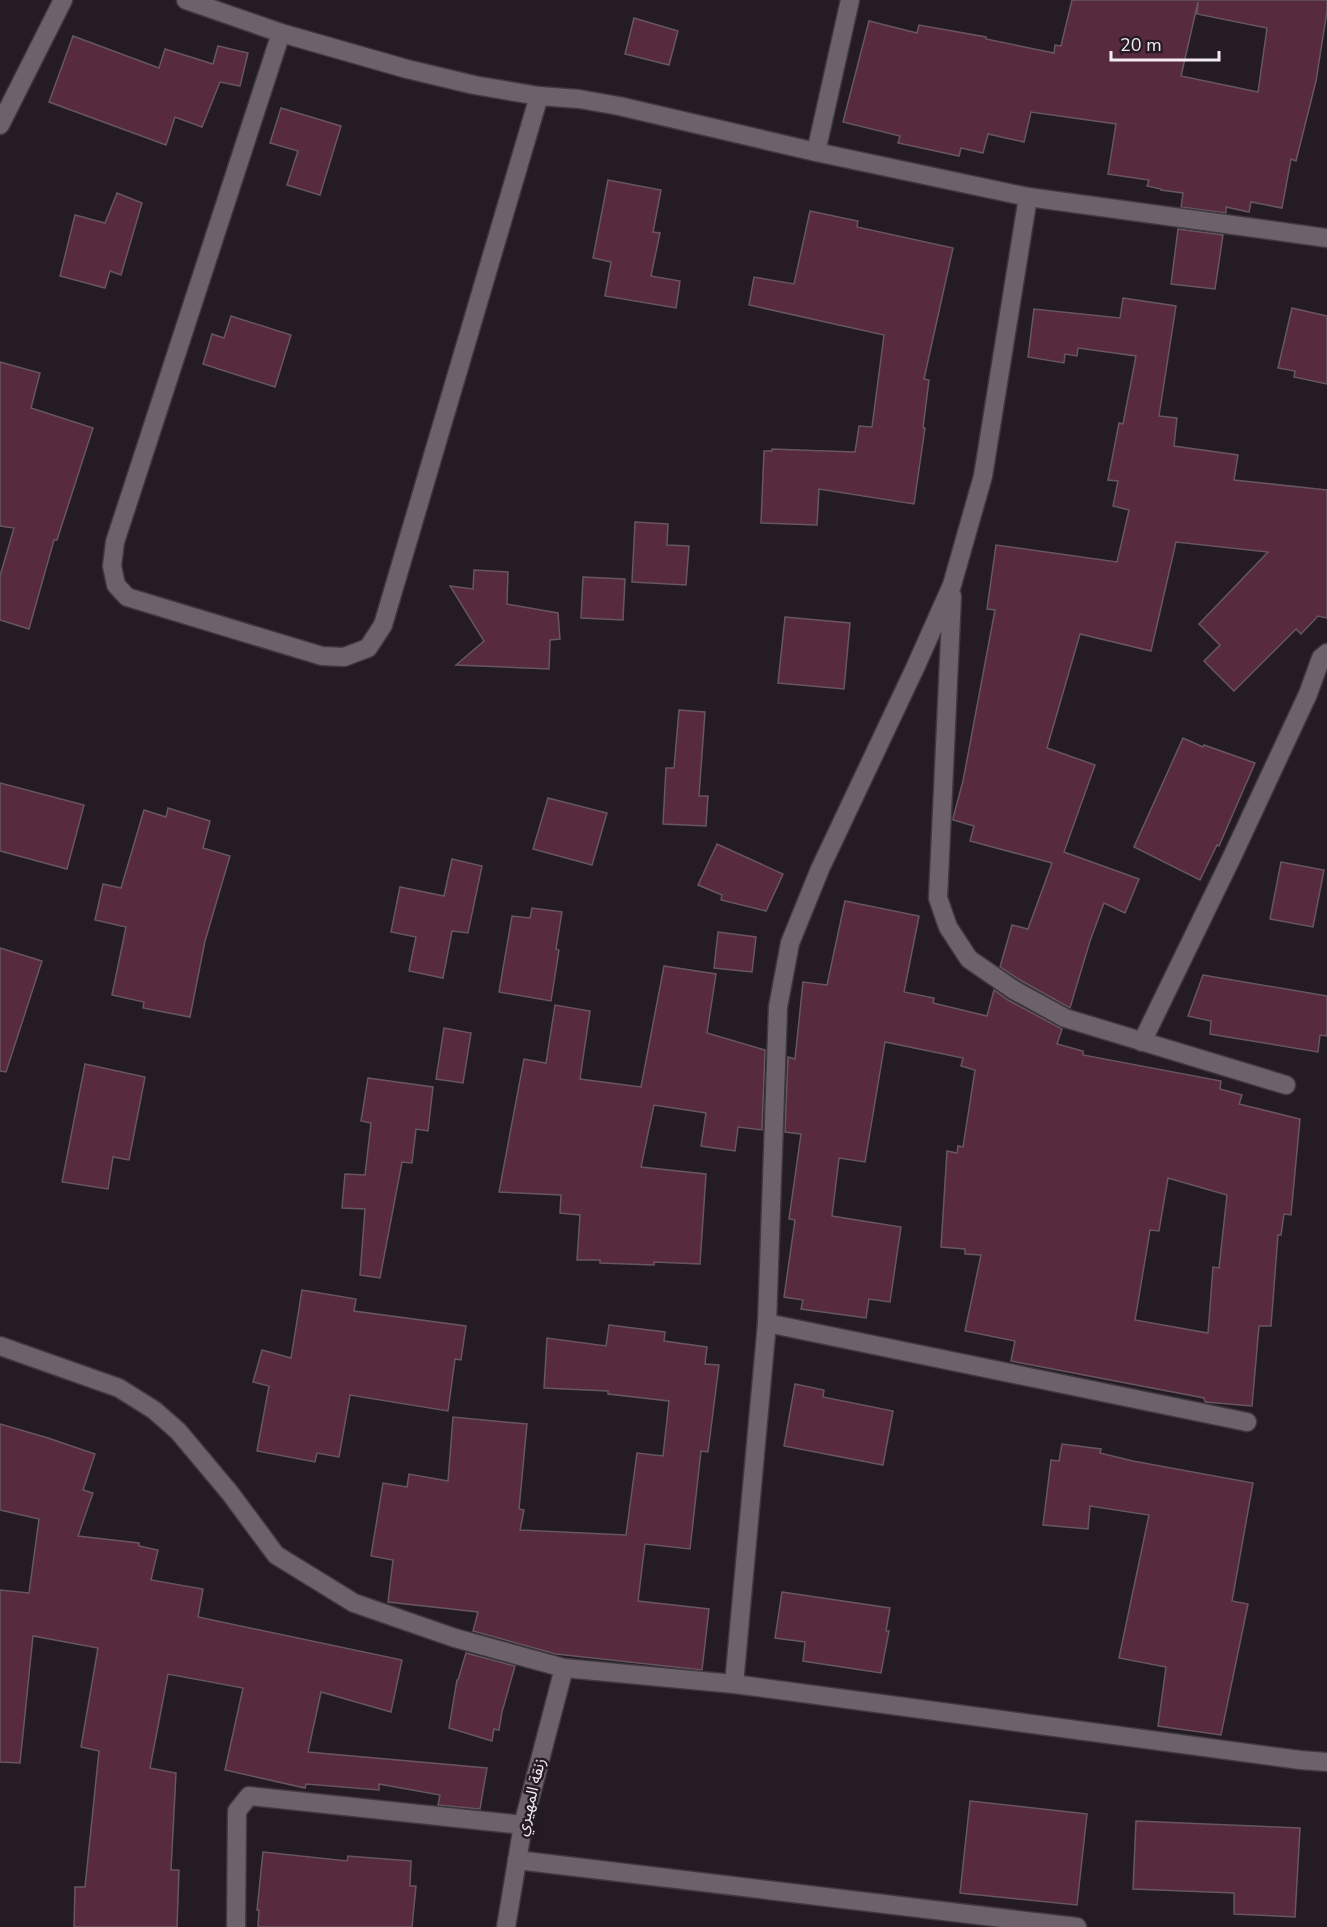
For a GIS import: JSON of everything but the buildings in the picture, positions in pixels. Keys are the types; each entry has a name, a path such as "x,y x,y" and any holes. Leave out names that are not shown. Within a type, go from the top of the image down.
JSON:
{"street":[{"path":"0,125 63,0"},
{"path":"186,0 281,33 407,69 474,85 619,106 816,152 1028,197 1327,238"},
{"path":"816,152 850,0"},
{"path":"281,33 115,542 112,566 116,585 127,597 322,656 344,657 368,648 383,625 539,96"},
{"path":"734,1684 767,1323 778,1007 790,943 820,869 952,585 983,476 1028,197"},
{"path":"952,585 938,897 948,927 969,959 1014,990 1065,1018 1286,1085"},
{"path":"1142,1042 1308,694 1321,658 1327,652"},
{"path":"767,1323 1247,1422"},
{"path":"0,1346 119,1388 154,1410 178,1431 230,1493 276,1556 354,1603 455,1638 564,1668 734,1684 1327,1762"},
{"name":"زنقة المهيري","path":"506,1927 523,1825 564,1668"},
{"path":"236,1927 237,1811 249,1796 523,1825"},
{"path":"517,1860 1077,1927"}]}
